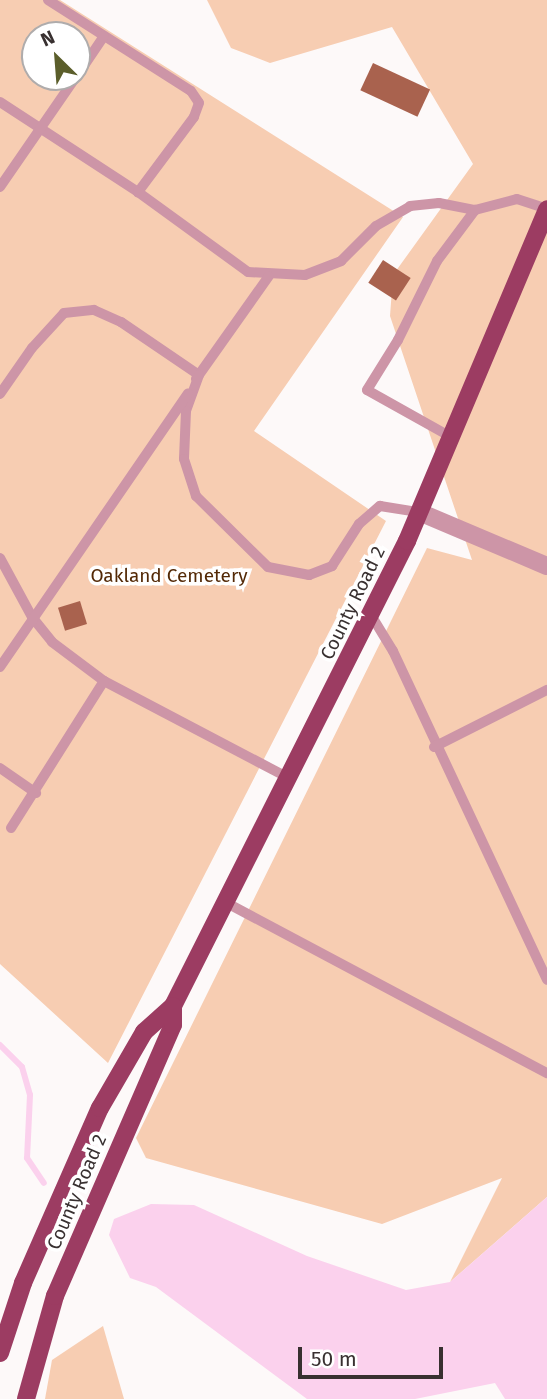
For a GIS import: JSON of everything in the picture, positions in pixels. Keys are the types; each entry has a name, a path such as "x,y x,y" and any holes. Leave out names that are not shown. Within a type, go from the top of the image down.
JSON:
{"main road":[{"name":"County Road 2","path":"0,1353 23,1283 100,1108 144,1032 173,1006 371,615 419,512 547,209"},
{"name":"County Road 2","path":"26,1399 55,1296 173,1025 173,1006"}],"street":[{"path":"419,512 547,566"}],"lane":[{"path":"48,0 191,91 199,103 194,117 138,192"},
{"path":"91,55 104,36"},
{"path":"0,187 67,91"},
{"path":"0,102 138,192 248,272 269,276 305,275 341,261 376,226 410,206 439,203 475,210 517,199 547,209"},
{"path":"451,437 367,390 398,340 437,261 475,210"},
{"path":"0,667 269,276"},
{"path":"0,394 32,348 64,313 94,310 199,375"},
{"path":"199,375 186,411 184,459 196,496 268,567 309,575 332,566 359,524 380,506 419,512"},
{"path":"0,558 32,617 52,642 104,681 289,778"},
{"path":"371,615 393,651 434,747 547,980"},
{"path":"11,828 36,793 104,681"},
{"path":"434,747 547,691"},
{"path":"0,768 36,793"},
{"path":"225,902 547,1073"}],"green space":[{"name":"Oakland Cemetery","path":"0,0 60,0 403,217 254,431 386,521 108,1063 0,964"},
{"path":"207,0 547,0 547,1197 450,1282 502,1178 382,1224 146,1158 136,1138 427,548 472,560 390,316 393,275 473,164 392,27 270,63 231,48"},
{"path":"103,1326 124,1399 45,1399 52,1360"}],"shaded area":[{"path":"547,1197 547,1399 505,1399 495,1383 415,1399 307,1399 156,1287 130,1278 109,1235 114,1219 151,1204 194,1205 307,1256 406,1290 450,1282"}],"building":[{"path":"373,63 430,90 417,117 360,90"},
{"path":"383,260 411,278 396,301 368,283"},
{"path":"80,601 87,624 65,631 58,608"}],"waterway":[{"path":"0,1045 22,1067 30,1095 27,1158 44,1183"}]}
